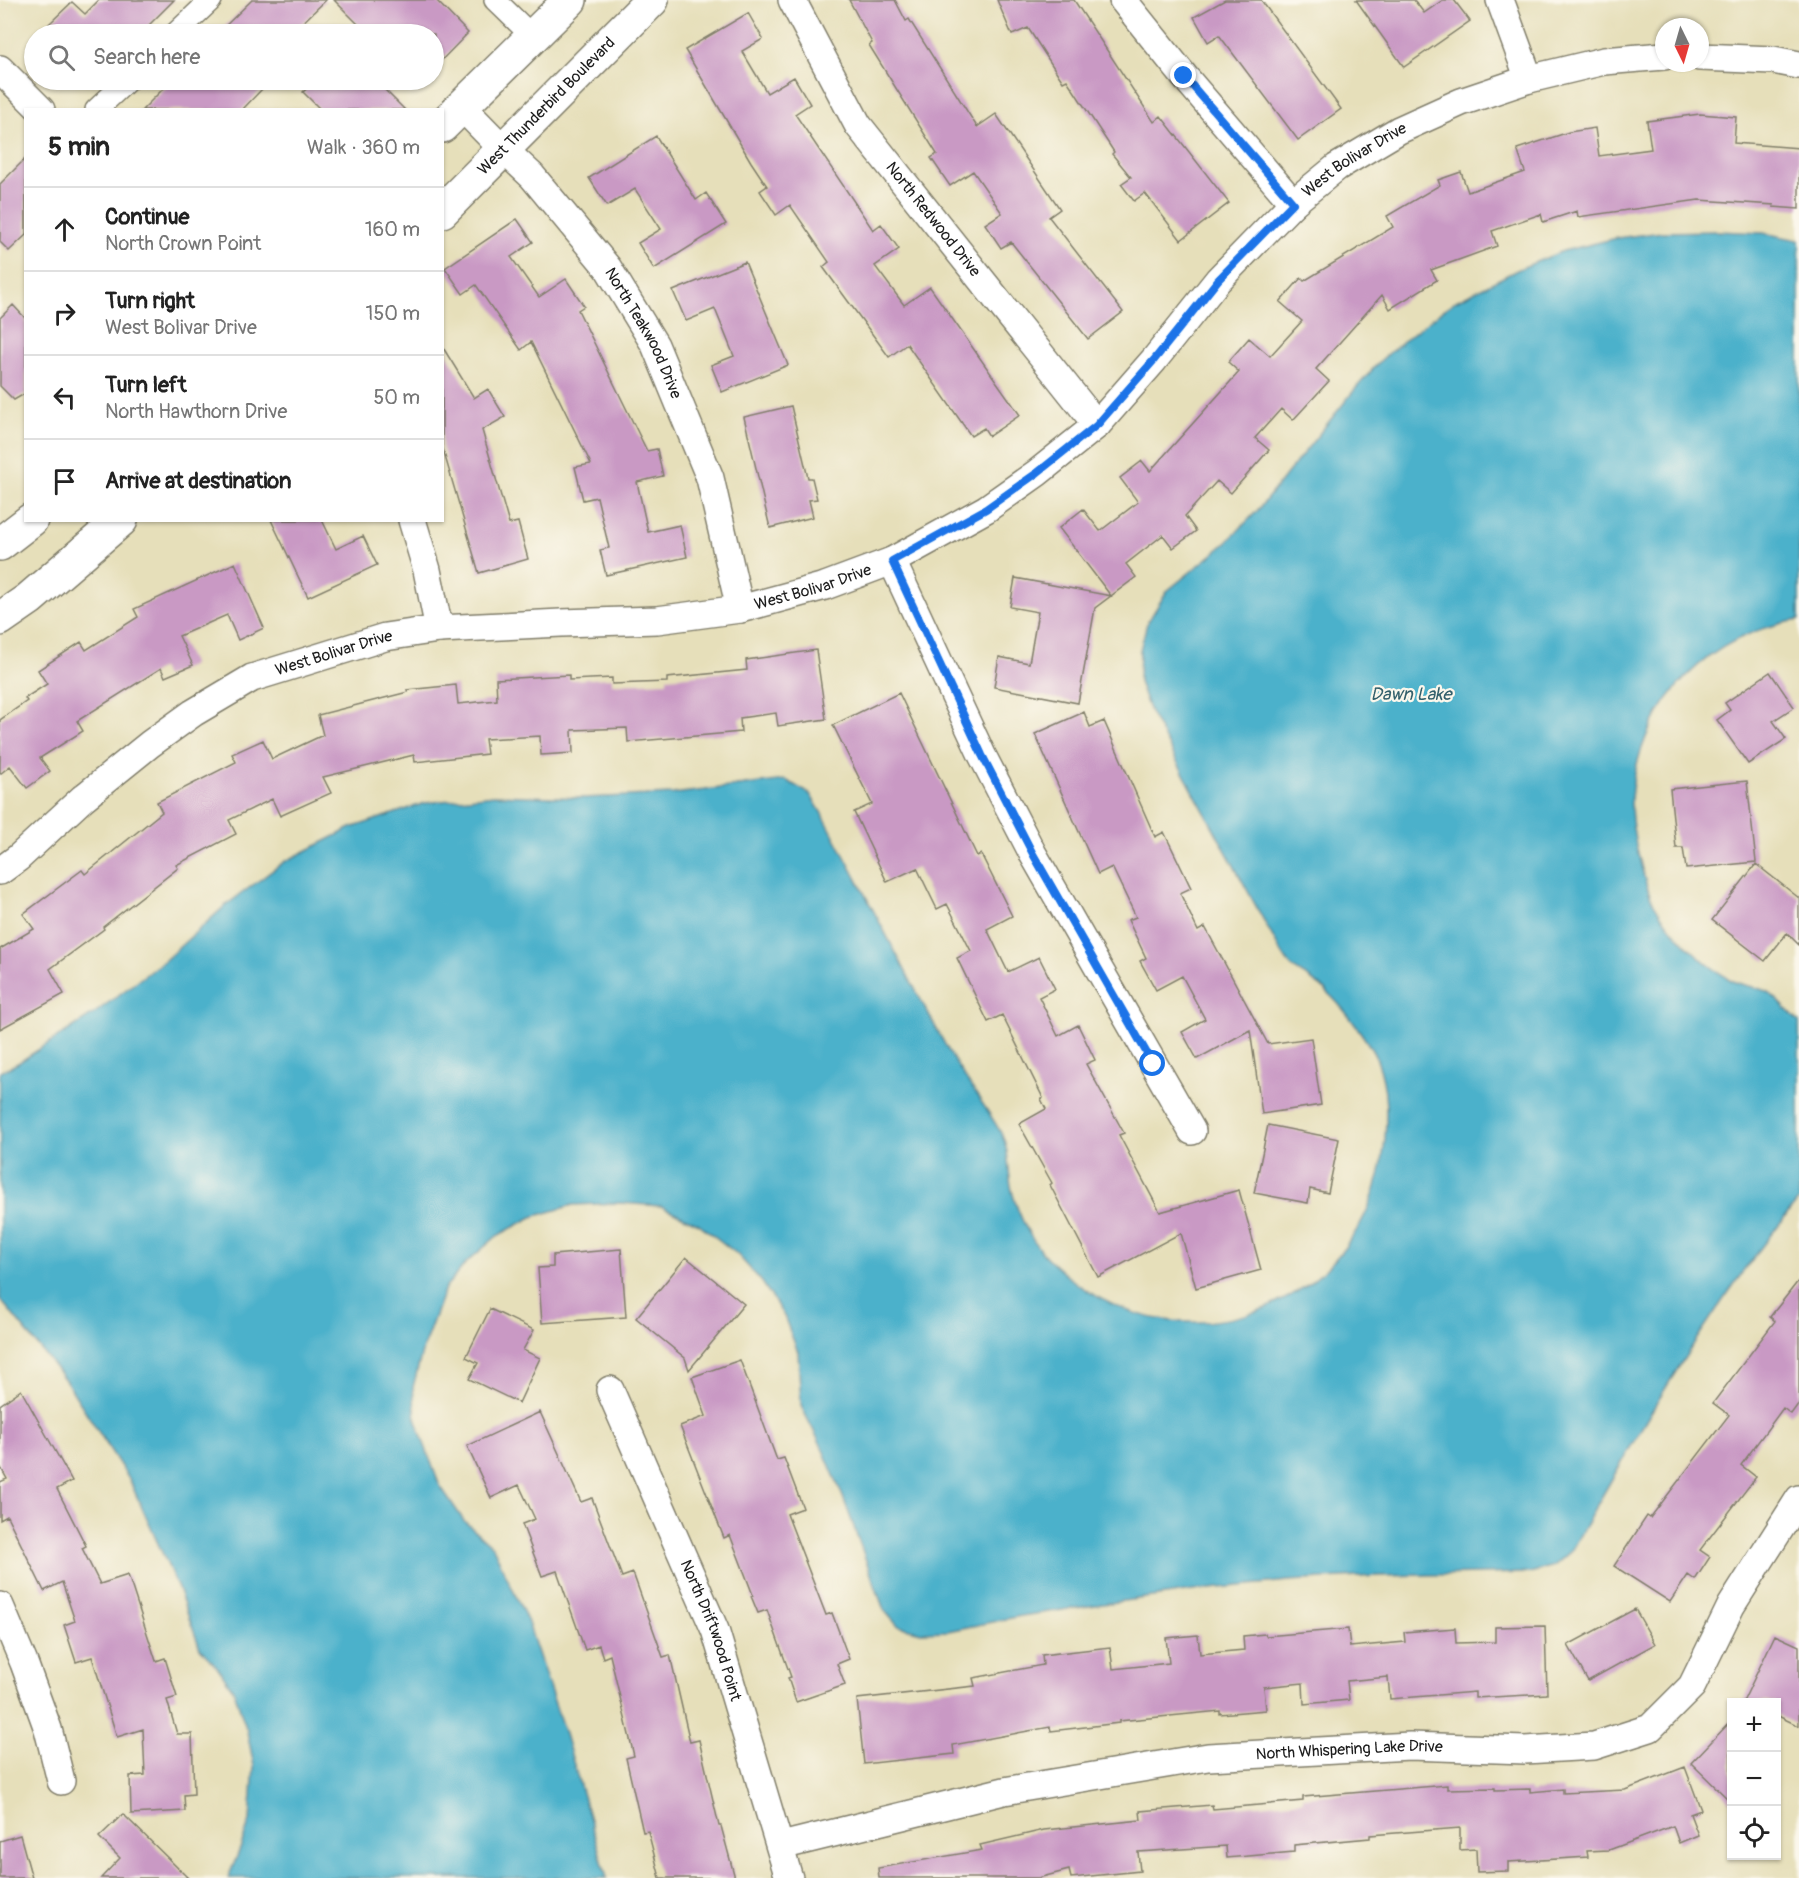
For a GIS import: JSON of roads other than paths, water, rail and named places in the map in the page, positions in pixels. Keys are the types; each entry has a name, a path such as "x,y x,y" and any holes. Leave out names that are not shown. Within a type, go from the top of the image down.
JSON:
{"street":[{"path":"186,24 211,0"},
{"path":"495,0 533,37"},
{"path":"452,117 570,0"},
{"name":"West Thunderbird Boulevard","path":"444,209 652,0"},
{"name":"North Redwood Drive","path":"792,0 858,126 1097,425"},
{"path":"1123,0 1184,76 1293,203"},
{"path":"1500,0 1529,79"},
{"name":"West Bolivar Drive","path":"0,871 18,858 83,798 150,744 193,712 252,678 385,637 439,629 561,622 657,620 740,609 825,586 892,561 986,509 1037,473 1097,425 1154,360 1218,280 1293,203 1337,167 1399,130 1461,102 1529,79 1604,61 1655,57"},
{"path":"1709,57 1773,60 1799,65"},
{"path":"0,69 39,108"},
{"path":"98,108 117,90"},
{"name":"North Teakwood Drive","path":"452,117 503,149 532,176 608,268 655,345 710,478 740,609"},
{"path":"0,544 28,522"},
{"path":"0,619 29,599 119,522"},
{"path":"412,522 428,570 439,629"},
{"path":"892,561 982,755 1033,854 1192,1131"},
{"name":"North Driftwood Point","path":"610,1390 715,1630 789,1878"},
{"name":"North Whispering Lake Drive","path":"781,1846 1004,1791 1208,1757 1410,1746 1525,1750 1594,1746 1650,1728 1692,1686 1731,1606 1797,1507"},
{"path":"0,1606 48,1729 61,1781"}],"water":[{"name":"Dawn Lake","path":"1662,232 1763,233 1799,240 1799,620 1767,628 1737,640 1710,656 1687,676 1667,700 1651,727 1639,756 1631,797 1632,815 1636,844 1647,888 1654,904 1669,925 1709,965 1735,982 1770,993 1799,1022 1799,1200 1766,1241 1705,1326 1649,1415 1571,1551 1554,1566 1530,1573 1377,1576 1288,1581 1200,1590 1021,1616 948,1631 921,1632 898,1626 884,1610 843,1497 821,1445 801,1406 798,1352 784,1316 762,1282 737,1254 699,1224 661,1206 620,1203 573,1205 532,1217 497,1236 466,1263 445,1288 423,1348 413,1387 416,1421 439,1484 464,1521 493,1547 527,1620 565,1734 607,1878 228,1878 250,1820 254,1766 247,1731 234,1691 219,1669 200,1648 178,1588 129,1479 66,1381 0,1299 0,1072 18,1063 92,1015 165,960 226,905 284,862 351,828 425,803 494,795 583,798 673,794 786,780 810,794 947,1048 1001,1133 1006,1145 1015,1202 1026,1228 1043,1253 1066,1275 1114,1305 1165,1320 1215,1321 1264,1309 1308,1284 1344,1249 1370,1203 1384,1148 1386,1115 1383,1081 1377,1060 1344,1010 1324,989 1294,969 1286,960 1150,712 1139,682 1140,650 1147,623 1167,591 1225,544 1257,511 1381,360 1454,302 1519,269 1563,251 1617,238"}]}
